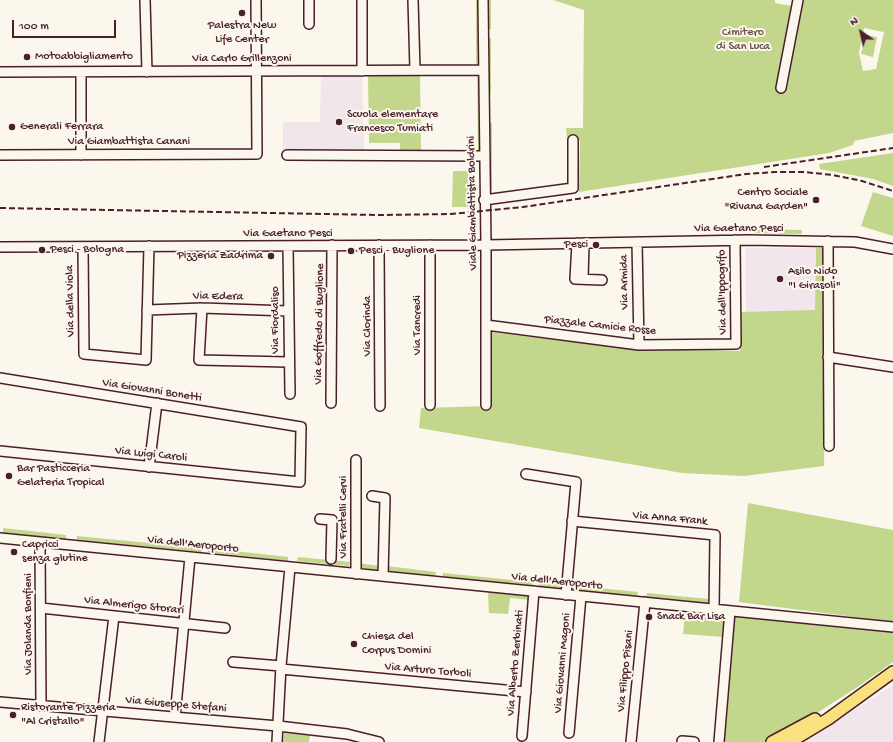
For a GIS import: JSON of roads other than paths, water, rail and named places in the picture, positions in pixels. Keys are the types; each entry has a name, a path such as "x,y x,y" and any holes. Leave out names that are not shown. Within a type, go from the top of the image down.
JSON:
{"main road":[{"path":"790,742 828,719 893,672"},
{"path":"772,742 868,690"}],"street":[{"path":"145,0 147,72"},
{"path":"256,0 256,71"},
{"path":"309,0 309,24"},
{"path":"362,0 362,71"},
{"path":"413,0 415,70"},
{"name":"Viale Giambattista Boldrini","path":"483,0 486,405"},
{"path":"781,88 798,0"},
{"name":"Via Carlo Grillenzoni","path":"0,72 483,70"},
{"name":"Via Giambattista Canani","path":"1,155 257,154 256,71"},
{"path":"81,72 81,155"},
{"path":"484,200 573,188 573,140"},
{"path":"287,155 484,156"},
{"name":"Via Gaetano Pesci","path":"0,247 486,245 735,240 856,242 893,249"},
{"name":"Via dell'Ippogrifo","path":"735,240 736,344"},
{"path":"828,241 829,446"},
{"name":"Via Armida","path":"637,242 639,345"},
{"path":"580,243 575,279 602,280"},
{"name":"Via Clorinda","path":"379,245 380,406"},
{"name":"Via Tancredi","path":"430,245 430,405"},
{"path":"147,310 149,246"},
{"name":"Via Fiordaliso","path":"288,246 288,362 290,394"},
{"name":"Via Goffredo di Buglione","path":"331,403 332,246"},
{"name":"Via della Viola","path":"83,247 84,354 146,360 147,310"},
{"path":"202,308 199,360 288,362"},
{"name":"Via Edera","path":"147,310 202,308 288,311"},
{"name":"Piazzale Camicie Rosse","path":"486,325 639,345 736,344"},
{"path":"828,357 893,367"},
{"name":"Via Giovanni Bonetti","path":"0,378 301,427 300,482"},
{"path":"149,467 157,403"},
{"name":"Via Luigi Caroli","path":"0,450 300,482"},
{"name":"Via Fratelli Cervi","path":"356,460 356,574"},
{"path":"526,474 576,482 566,594"},
{"path":"372,496 385,498 383,576"},
{"path":"320,519 332,520 331,559"},
{"name":"Via Anna Frank","path":"572,521 716,535 714,609"},
{"name":"Via dell'Aeroporto","path":"0,538 893,627"},
{"name":"Via Jolanda Bonfieni","path":"40,542 41,706"},
{"path":"175,717 190,557"},
{"path":"277,742 281,668 290,567"},
{"name":"Via Alberto Zerbinati","path":"522,736 534,591"},
{"name":"Via Giovanni Magoni","path":"569,733 581,596"},
{"name":"Via Filippo Pisani","path":"631,742 645,602"},
{"name":"Via Almerigo Storari","path":"41,608 225,628"},
{"path":"719,742 730,611"},
{"path":"99,742 114,616"},
{"name":"Via Arturo Torboli","path":"233,662 526,692"},
{"name":"Via Giuseppe Stefani","path":"0,702 278,726 347,734 379,742"},
{"path":"682,741 694,742"}],"railway":[{"path":"764,167 893,148"},
{"path":"0,208 378,215 451,214 523,207 746,174 775,172 804,172 833,175 862,181 893,191"}],"place":[{"name":"Palestra New Life Center","path":"242,13"},
{"name":"Motoabbigliamento","path":"27,57"},
{"name":"Scuola elementare Francesco Tumiati","path":"339,122"},
{"name":"Generali Ferrara","path":"12,127"},
{"name":"Centro Sociale \"Rivana Garden\"","path":"816,200"},
{"name":"Pesci","path":"596,245"},
{"name":"Pesci - Bologna","path":"42,250"},
{"name":"Pesci - Buglione","path":"351,251"},
{"name":"Pizzeria Zadrima","path":"271,256"},
{"name":"Asilo Nido \"I Girasoli\"","path":"780,279"},
{"name":"Bar Pasticceria Gelateria Tropical","path":"9,476"},
{"name":"Capricci senza glutine","path":"14,552"},
{"name":"Snack Bar Lisa","path":"649,617"},
{"name":"Chiesa del Corpus Domini","path":"354,644"},
{"name":"Ristorante Pizzeria \"Al Cristallo\"","path":"13,715"}],"park label":[{"name":"Cimitero di San Luca","path":"743,40"}]}
